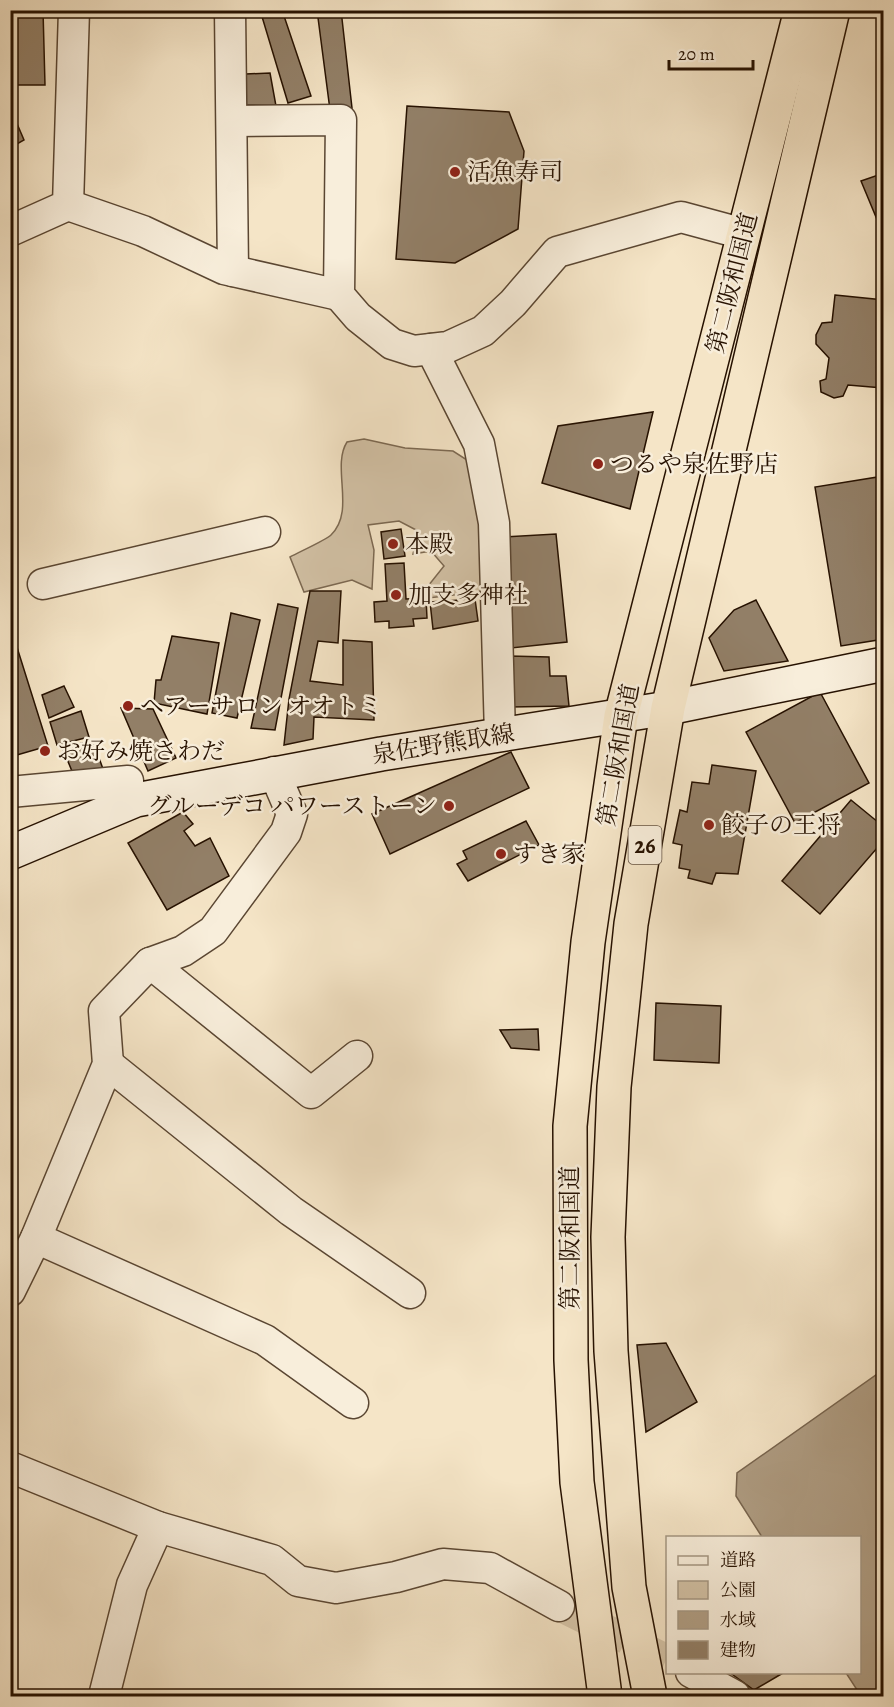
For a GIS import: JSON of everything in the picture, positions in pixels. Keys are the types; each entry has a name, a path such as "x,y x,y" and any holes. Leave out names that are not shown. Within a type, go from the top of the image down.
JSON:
{"highway":[{"name":"第二阪和国道","path":"605,1696 577,1482 571,1360 570,1126 588,942 621,716 801,10"},
{"name":"第二阪和国道","path":"650,1696 628,1576 611,1351 608,1237 614,1087 631,924 668,708 833,10"}],"main road":[{"name":"泉佐野熊取線","path":"10,853 136,800 274,772 668,708 884,664"}],"street":[{"path":"68,205 74,10"},
{"path":"230,10 233,272"},
{"path":"232,121 341,120 339,295"},
{"path":"10,231 68,205 143,231 233,272 339,295 358,317 392,344 414,351 448,347 483,331 513,303 557,252 681,217 744,234"},
{"path":"431,349 479,444 494,523 500,735"},
{"path":"43,584 265,532"},
{"path":"10,1291 36,1238 108,1064 104,1011 150,963 183,951 213,931 286,832 292,814 274,772"},
{"path":"10,792 128,781"},
{"path":"150,963 311,1093 357,1056"},
{"path":"108,1064 291,1211 410,1293"},
{"path":"36,1238 266,1340 353,1402"},
{"path":"10,1467 158,1527 272,1560 298,1581 336,1588 396,1577 443,1564 490,1568 559,1606"},
{"path":"104,1696 132,1585 158,1527"},
{"path":"695,1674 735,1696"}],"green space":[{"path":"364,439 405,448 453,451 467,460 486,527 487,591 428,598 424,591 444,566 431,551 413,554 418,531 399,521 368,525 374,550 372,589 352,580 304,592 290,557 331,535 338,525 343,502 341,464 343,452 347,442"}],"water":[{"path":"883,1370 883,1696 861,1696 847,1674 861,1674 861,1536 761,1536 736,1496 737,1473"}],"building":[{"path":"10,10 43,10 45,85 10,85"},
{"path":"260,10 282,10 311,96 288,103"},
{"path":"317,10 341,10 352,108 330,110"},
{"path":"270,73 276,106 245,105 246,74"},
{"path":"407,106 509,112 524,151 518,229 455,263 396,259"},
{"path":"12,112 24,140 10,148 10,113"},
{"path":"884,173 884,228 881,229 861,181"},
{"path":"835,295 884,300 884,392 883,388 848,385 843,396 834,398 821,392 820,381 826,379 829,358 816,344 816,335 822,323 832,322"},
{"path":"653,412 630,509 542,483 558,426"},
{"path":"884,476 884,639 841,646 815,487"},
{"name":"本殿","path":"401,529 405,556 384,559 381,532"},
{"path":"556,534 567,642 511,648 502,537"},
{"path":"404,563 406,599 426,598 427,618 413,619 414,626 389,628 389,621 375,622 374,602 387,601 385,564"},
{"path":"310,591 341,591 338,643 318,641 310,681 343,685 343,640 372,642 374,720 314,717 313,739 284,745 289,699"},
{"path":"475,599 478,621 433,629 430,602"},
{"path":"756,600 788,661 724,671 709,638 734,610"},
{"path":"278,604 298,608 275,730 251,728"},
{"path":"231,613 260,620 237,718 212,713"},
{"path":"10,625 48,746 10,757"},
{"path":"172,636 219,643 207,714 154,703 156,680 161,680"},
{"path":"509,656 549,657 550,676 566,676 569,706 510,707"},
{"path":"64,686 74,707 49,718 42,695"},
{"path":"820,692 869,783 795,823 746,732"},
{"path":"121,708 153,709 176,758 148,771"},
{"path":"81,711 89,737 57,745 50,722"},
{"path":"93,741 103,769 74,776 62,747"},
{"path":"511,752 529,788 390,854 372,814"},
{"path":"712,765 756,771 738,874 716,873 712,884 688,878 690,870 679,868 682,845 673,843 680,810 687,812 692,782 709,784"},
{"path":"851,800 884,827 884,840 820,914 782,881"},
{"path":"183,812 193,824 184,831 195,846 210,838 229,876 167,910 128,843"},
{"path":"526,821 539,845 468,881 457,864 467,859 463,851"},
{"path":"656,1003 721,1006 719,1063 654,1060"},
{"path":"538,1029 539,1050 511,1048 500,1030"},
{"path":"666,1343 697,1402 646,1432 637,1345"},
{"path":"732,1674 781,1674 754,1690"}],"tunnel":[{"path":"559,1606 666,1659"}],"place":[{"name":"活魚寿司","path":"455,172"},
{"name":"つるや泉佐野店","path":"598,464"},
{"name":"本殿","path":"393,544"},
{"name":"加支多神社","path":"396,595"},
{"name":"ヘアーサロン オオトミ","path":"128,706"},
{"name":"お好み焼さわだ","path":"45,751"},
{"name":"グルーデコ パワーストーン","path":"449,806"},
{"name":"餃子の王将","path":"709,825"},
{"name":"すき家","path":"501,854"}]}
